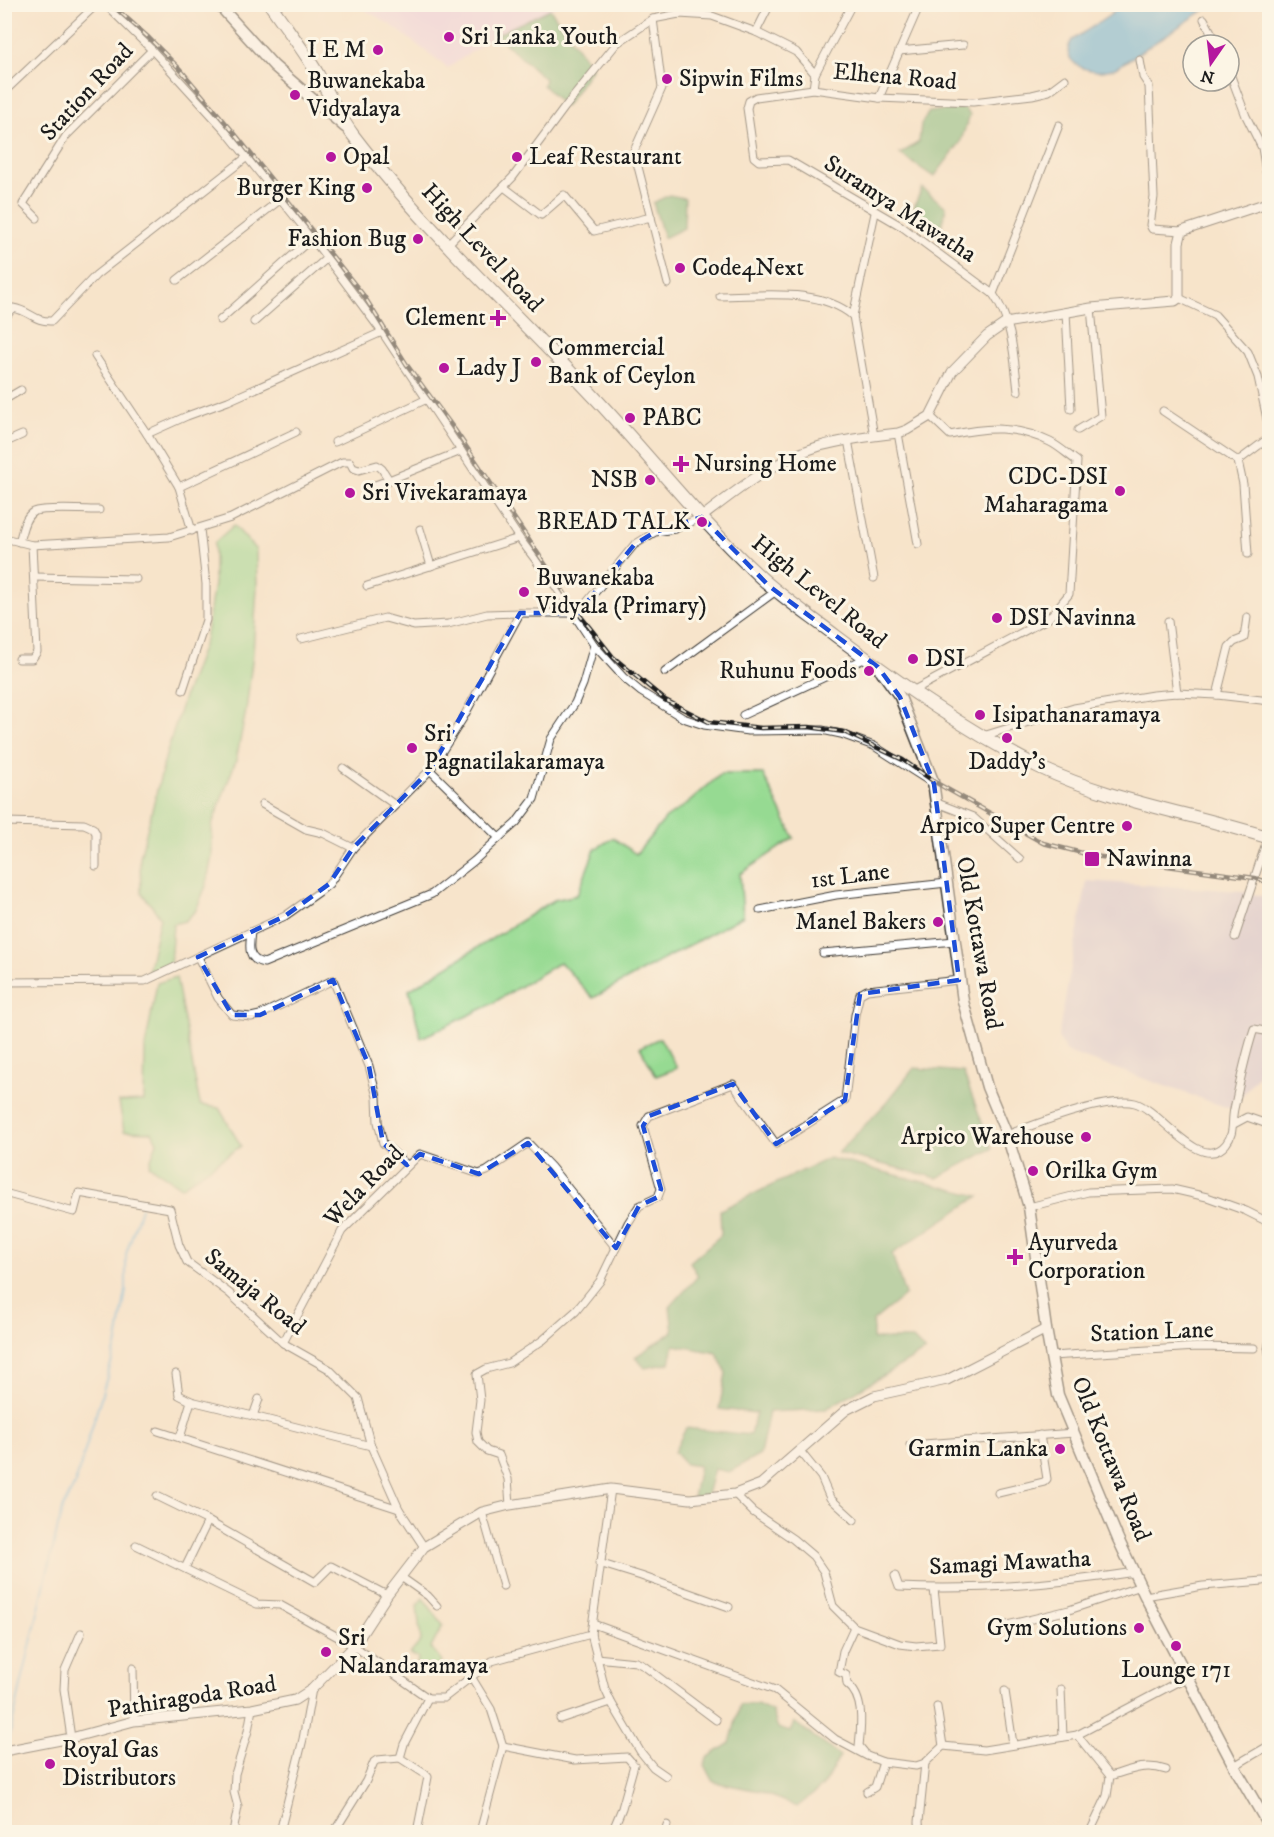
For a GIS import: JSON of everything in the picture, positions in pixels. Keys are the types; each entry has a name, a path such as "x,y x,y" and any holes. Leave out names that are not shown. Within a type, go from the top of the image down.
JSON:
{"highway":[{"name":"High Level Road","path":"270,4 314,67 350,131 447,245 597,400 740,558 776,591 878,667 983,736 1038,766 1077,784 1144,805 1269,837"}],"main road":[{"path":"218,4 274,66 350,131"},
{"name":"Old Kottawa Road","path":"878,667 900,697 934,784 963,1001 987,1087 1007,1135 1029,1207 1058,1395 1118,1539 1143,1591 1186,1677 1269,1828"}],"street":[{"path":"4,92 97,4"},
{"path":"105,4 152,50 225,130 282,199 382,332 519,538 574,613 594,645 632,685 683,718 704,725 748,731 822,730 841,734 874,746 934,784"},
{"path":"678,4 679,14"},
{"path":"756,32 770,4"},
{"path":"815,74 852,4"},
{"path":"879,98 920,4"},
{"name":"Elhena Road","path":"447,245 504,187 617,43 653,19 679,14 712,16 756,32 796,52 815,74 813,89 879,98 973,102 1049,91 1065,79"},
{"path":"653,19 662,88 634,151 668,284"},
{"path":"1204,19 1212,33"},
{"path":"899,51 963,45"},
{"name":"Station Road","path":"37,218 23,204 66,136 152,50"},
{"path":"1140,60 1143,77 1149,86 1154,197 1150,225 1152,229 1182,231 1269,202"},
{"name":"Suramya Mawatha","path":"813,89 749,100 747,108 754,157 759,161 788,160 875,213 901,226 993,294 1000,304 1012,340 1018,391"},
{"path":"1237,93 1262,148 1269,194"},
{"path":"993,294 1059,125"},
{"path":"4,320 13,309 23,310 42,322 52,321 96,275 247,157"},
{"path":"504,187 542,214 564,195 594,231 651,217"},
{"path":"177,280 282,199"},
{"path":"874,436 853,316 875,213"},
{"path":"301,639 385,618 414,626 448,624 486,615 578,613 640,540 655,532 675,529 702,517 748,481 770,468 818,447 898,433 930,416 952,372 987,336 1006,323 1091,308 1175,301 1179,297 1179,243 1182,231"},
{"path":"220,320 312,238"},
{"path":"254,322 327,258"},
{"path":"720,296 795,297 825,300 843,307 853,316"},
{"path":"1179,297 1215,315 1248,352 1258,377 1269,435 1238,461"},
{"path":"1078,430 1101,416 1091,308"},
{"path":"1066,312 1071,409"},
{"path":"147,434 228,401 382,332"},
{"path":"95,356 179,487 192,531"},
{"path":"4,400 21,390"},
{"path":"335,442 427,399"},
{"path":"1162,411 1238,461 1243,484 1248,554"},
{"path":"914,690 1049,618 1069,594 1077,461 1051,442 1013,429 979,429 950,435 930,416"},
{"path":"179,487 296,432"},
{"path":"898,433 918,544"},
{"path":"4,443 22,435"},
{"path":"848,440 874,578"},
{"path":"375,486 461,451"},
{"path":"4,538 32,545 169,537 231,518 342,462 350,462 352,468 359,470 377,465 388,480"},
{"path":"19,542 27,519 32,513 41,510 99,510"},
{"path":"183,690 206,620 206,584 200,529"},
{"path":"420,529 431,566"},
{"path":"367,586 519,538"},
{"path":"19,659 32,658 37,652 32,545"},
{"path":"34,577 136,579"},
{"path":"664,672 776,591"},
{"path":"4,982 145,981 285,916 320,892 353,848 430,770 463,718 520,613"},
{"path":"1217,695 1229,647 1234,642 1244,639 1247,617"},
{"path":"1168,621 1177,693"},
{"path":"251,932 249,948 251,956 256,962 264,963 432,894 474,861 516,823 534,799 551,739 575,703 594,645"},
{"path":"743,715 866,658"},
{"path":"983,736 1074,708 1153,695 1177,693 1217,695 1269,701"},
{"path":"343,768 395,805"},
{"path":"430,770 499,838"},
{"path":"937,803 973,817 1020,859"},
{"path":"262,804 306,829 323,833 353,848"},
{"path":"4,805 5,826 84,824 93,828 96,833 96,866"},
{"path":"1236,937 1269,837"},
{"name":"1st Lane","path":"760,910 836,895 946,883"},
{"path":"823,953 955,940"},
{"path":"198,957 218,998 232,1015 251,1017 260,1015 333,980 369,1066 377,1097 378,1122 383,1143 406,1165"},
{"path":"510,1505 508,1479 500,1455 487,1451 478,1442 476,1432 480,1400 477,1374 486,1369 509,1363 543,1340 576,1311 600,1281 628,1223 639,1206 658,1197 661,1189 643,1126 649,1116 733,1084 776,1143 845,1100 860,994 867,990 959,980"},
{"path":"1007,1135 1041,1121 1085,1109 1118,1103 1134,1103 1150,1109 1180,1138 1198,1150 1210,1153 1227,1143 1234,1124 1235,1103 1254,1029 1269,1032"},
{"path":"1234,1124 1247,1117 1269,1125"},
{"name":"Wela Road","path":"283,1343 342,1231 406,1165 420,1154 479,1174 528,1143 551,1167 616,1248"},
{"path":"1029,1207 1088,1192 1172,1189 1207,1197 1246,1211 1269,1224"},
{"name":"Samaja Road","path":"4,1194 74,1212 79,1193 170,1209 179,1245 187,1262 229,1293 283,1343 328,1369 358,1398 371,1446 399,1509 424,1547"},
{"name":"Pathiragoda Road","path":"4,1751 71,1738 134,1721 252,1709 296,1700 312,1689 354,1646 387,1595 424,1547 482,1512 510,1505 611,1489 690,1499 735,1494 761,1484 846,1410 874,1396 947,1380 1046,1329"},
{"name":"Station Lane","path":"1051,1356 1197,1347 1254,1348"},
{"path":"176,1374 179,1395 191,1401 371,1446"},
{"path":"253,1416 260,1399"},
{"path":"180,1438 191,1401"},
{"path":"158,1431 399,1509"},
{"path":"910,1444 1074,1433"},
{"path":"998,1493 1044,1482 1047,1479 1040,1435"},
{"path":"800,1451 821,1477 831,1498 854,1520"},
{"path":"611,1489 591,1634 604,1689 640,1750 653,1767 666,1776"},
{"path":"735,1494 753,1512 793,1539 813,1557 824,1572 833,1606 854,1627 900,1644 916,1646 940,1644 934,1589"},
{"path":"157,1496 208,1521 315,1582 331,1566 387,1595"},
{"path":"482,1512 503,1586"},
{"path":"185,1568 208,1521"},
{"path":"136,1545 257,1604 280,1605 354,1646 428,1698 444,1698 492,1661 591,1634"},
{"path":"599,1563 729,1607"},
{"name":"Samagi Mawatha","path":"895,1576 899,1587 934,1589 1010,1587 1135,1572"},
{"path":"401,1577 428,1596 437,1606"},
{"path":"999,1627 1143,1591 1263,1581"},
{"path":"593,1624 775,1690 835,1739 883,1762 916,1766 925,1763 943,1746 984,1750 1077,1735 1186,1677"},
{"path":"854,1627 843,1650 839,1672 846,1675 847,1684 853,1688 858,1700 861,1723 859,1746 867,1756"},
{"path":"71,1738 64,1689 65,1670 81,1633"},
{"path":"596,1658 636,1662 644,1666 716,1720"},
{"path":"133,1668 134,1721"},
{"path":"472,1678 491,1709 503,1746 480,1833"},
{"path":"280,1833 303,1739 312,1689"},
{"path":"1061,1689 1063,1737"},
{"path":"1005,1691 1013,1744"},
{"path":"400,1758 404,1744 428,1698"},
{"path":"560,1719 611,1702"},
{"path":"937,1707 943,1746"},
{"path":"233,1833 238,1807 234,1792 235,1774 252,1709"},
{"path":"1077,1735 1110,1776 1107,1796 1090,1833"},
{"path":"1234,1766 1269,1745"},
{"path":"503,1746 575,1760 627,1756 634,1765 622,1808 612,1833"},
{"path":"334,1833 366,1781 374,1762 400,1758 428,1778 417,1833"},
{"path":"867,1792 876,1788 883,1762"},
{"path":"920,1833 925,1763"},
{"path":"1110,1776 1135,1767 1153,1766 1166,1770"}],"highlighted area":[{"path":"702,517 769,586 878,667 900,697 934,784 959,980 860,994 845,1100 776,1144 733,1084 649,1116 643,1126 661,1189 658,1197 639,1206 616,1248 528,1143 479,1174 420,1154 407,1165 383,1143 369,1066 333,980 260,1015 232,1015 198,957 285,916 329,884 353,848 430,770 520,613 578,613 634,545 655,532"}],"shaded area":[{"name":"Sri Lanka Youth","path":"357,5 559,5 496,35 448,68 391,25"},
{"path":"1087,881 1241,891 1269,898 1269,1058 1261,1072 1231,1109 1067,1052 1058,1037"}],"green space":[{"path":"550,9 592,68 565,107 543,85 545,79 496,35"},
{"path":"964,108 970,115 960,143 934,177 900,154 919,142 921,124 929,112"},
{"path":"922,188 946,207 940,233 910,216"},
{"path":"669,195 685,198 684,228 664,238 653,203"},
{"path":"234,525 256,550 257,587 253,653 246,711 236,760 212,825 212,856 206,886 196,910 185,921 173,924 170,966 148,972 160,917 141,892 140,857 166,755 205,640 214,584 214,543"},
{"path":"721,774 763,774 794,838 740,874 743,916 593,998 560,962 488,1006 421,1038 409,990 554,900 577,895 595,849 613,838 636,854 666,818 687,804"},
{"path":"176,977 200,1105 219,1108 241,1146 181,1187 149,1165 157,1142 152,1132 124,1131 119,1102 144,1101 145,1048 157,983"},
{"path":"660,1038 677,1068 656,1076 640,1047"},
{"path":"914,1068 963,1072 992,1149 937,1178 838,1153 887,1102"},
{"path":"829,1158 979,1196 892,1254 905,1295 873,1321 873,1339 913,1339 925,1351 826,1409 769,1412 760,1455 729,1472 714,1469 707,1495 693,1497 699,1466 685,1464 674,1452 686,1428 750,1435 756,1413 719,1409 726,1373 717,1353 674,1345 670,1363 645,1368 635,1357 673,1332 670,1307 698,1276 690,1262 721,1235 720,1210"},
{"path":"423,1598 443,1625 431,1648 442,1662 429,1676 416,1670 418,1658 410,1654 421,1641 417,1606"},
{"path":"757,1704 772,1711 778,1728 790,1732 794,1722 840,1756 822,1787 797,1807 759,1791 714,1782 705,1765 707,1758 730,1743 740,1705"}],"water":[{"path":"1121,5 1212,5 1116,68 1094,71 1080,67 1071,59 1069,53 1072,40 1109,16"}],"waterway":[{"path":"4,1743 8,1742 62,1509 75,1484 116,1347 126,1291 126,1254 141,1208"}],"railway":[{"path":"111,4 179,68 235,134 364,296 407,365 455,430 578,613 613,657 665,700 709,722 761,728 809,727 844,732 903,760 933,781 1043,843 1094,856 1255,878 1270,883"},
{"path":"1270,1327 1266,1348 1270,1371"}],"place":[{"name":"Sri Lanka Youth","path":"449,37"},
{"name":"I E M","path":"378,50"},
{"name":"Sipwin Films","path":"667,79"},
{"name":"Buwanekaba Vidyalaya","path":"295,95"},
{"name":"Opal","path":"331,157"},
{"name":"Leaf Restaurant","path":"517,157"},
{"name":"Burger King","path":"367,188"},
{"name":"Fashion Bug","path":"418,239"},
{"name":"Code4Next","path":"680,268"},
{"name":"Clement","path":"498,318"},
{"name":"Commercial Bank of Ceylon","path":"536,362"},
{"name":"Lady J","path":"444,368"},
{"name":"PABC","path":"630,418"},
{"name":"Nursing Home","path":"681,464"},
{"name":"NSB","path":"650,480"},
{"name":"CDC-DSI Maharagama","path":"1120,491"},
{"name":"Sri Vivekaramaya","path":"350,493"},
{"name":"BREAD TALK","path":"702,522"},
{"name":"Buwanekaba Vidyala (Primary)","path":"524,592"},
{"name":"DSI Navinna","path":"997,618"},
{"name":"DSI","path":"913,659"},
{"name":"Ruhunu Foods","path":"869,671"},
{"name":"Isipathanaramaya","path":"980,715"},
{"name":"Daddy's","path":"1007,738"},
{"name":"Sri Pagnatilakaramaya","path":"412,748"},
{"name":"Arpico Super Centre","path":"1127,826"},
{"name":"Nawinna","path":"1092,859"},
{"name":"Manel Bakers","path":"938,922"},
{"name":"Arpico Warehouse","path":"1086,1137"},
{"name":"Orilka Gym","path":"1033,1171"},
{"name":"Ayurveda Corporation","path":"1015,1257"},
{"name":"Garmin Lanka","path":"1060,1449"},
{"name":"Gym Solutions","path":"1139,1628"},
{"name":"Lounge 171","path":"1176,1646"},
{"name":"Sri Nalandaramaya","path":"326,1652"},
{"name":"Royal Gas Distributors","path":"50,1764"}]}
